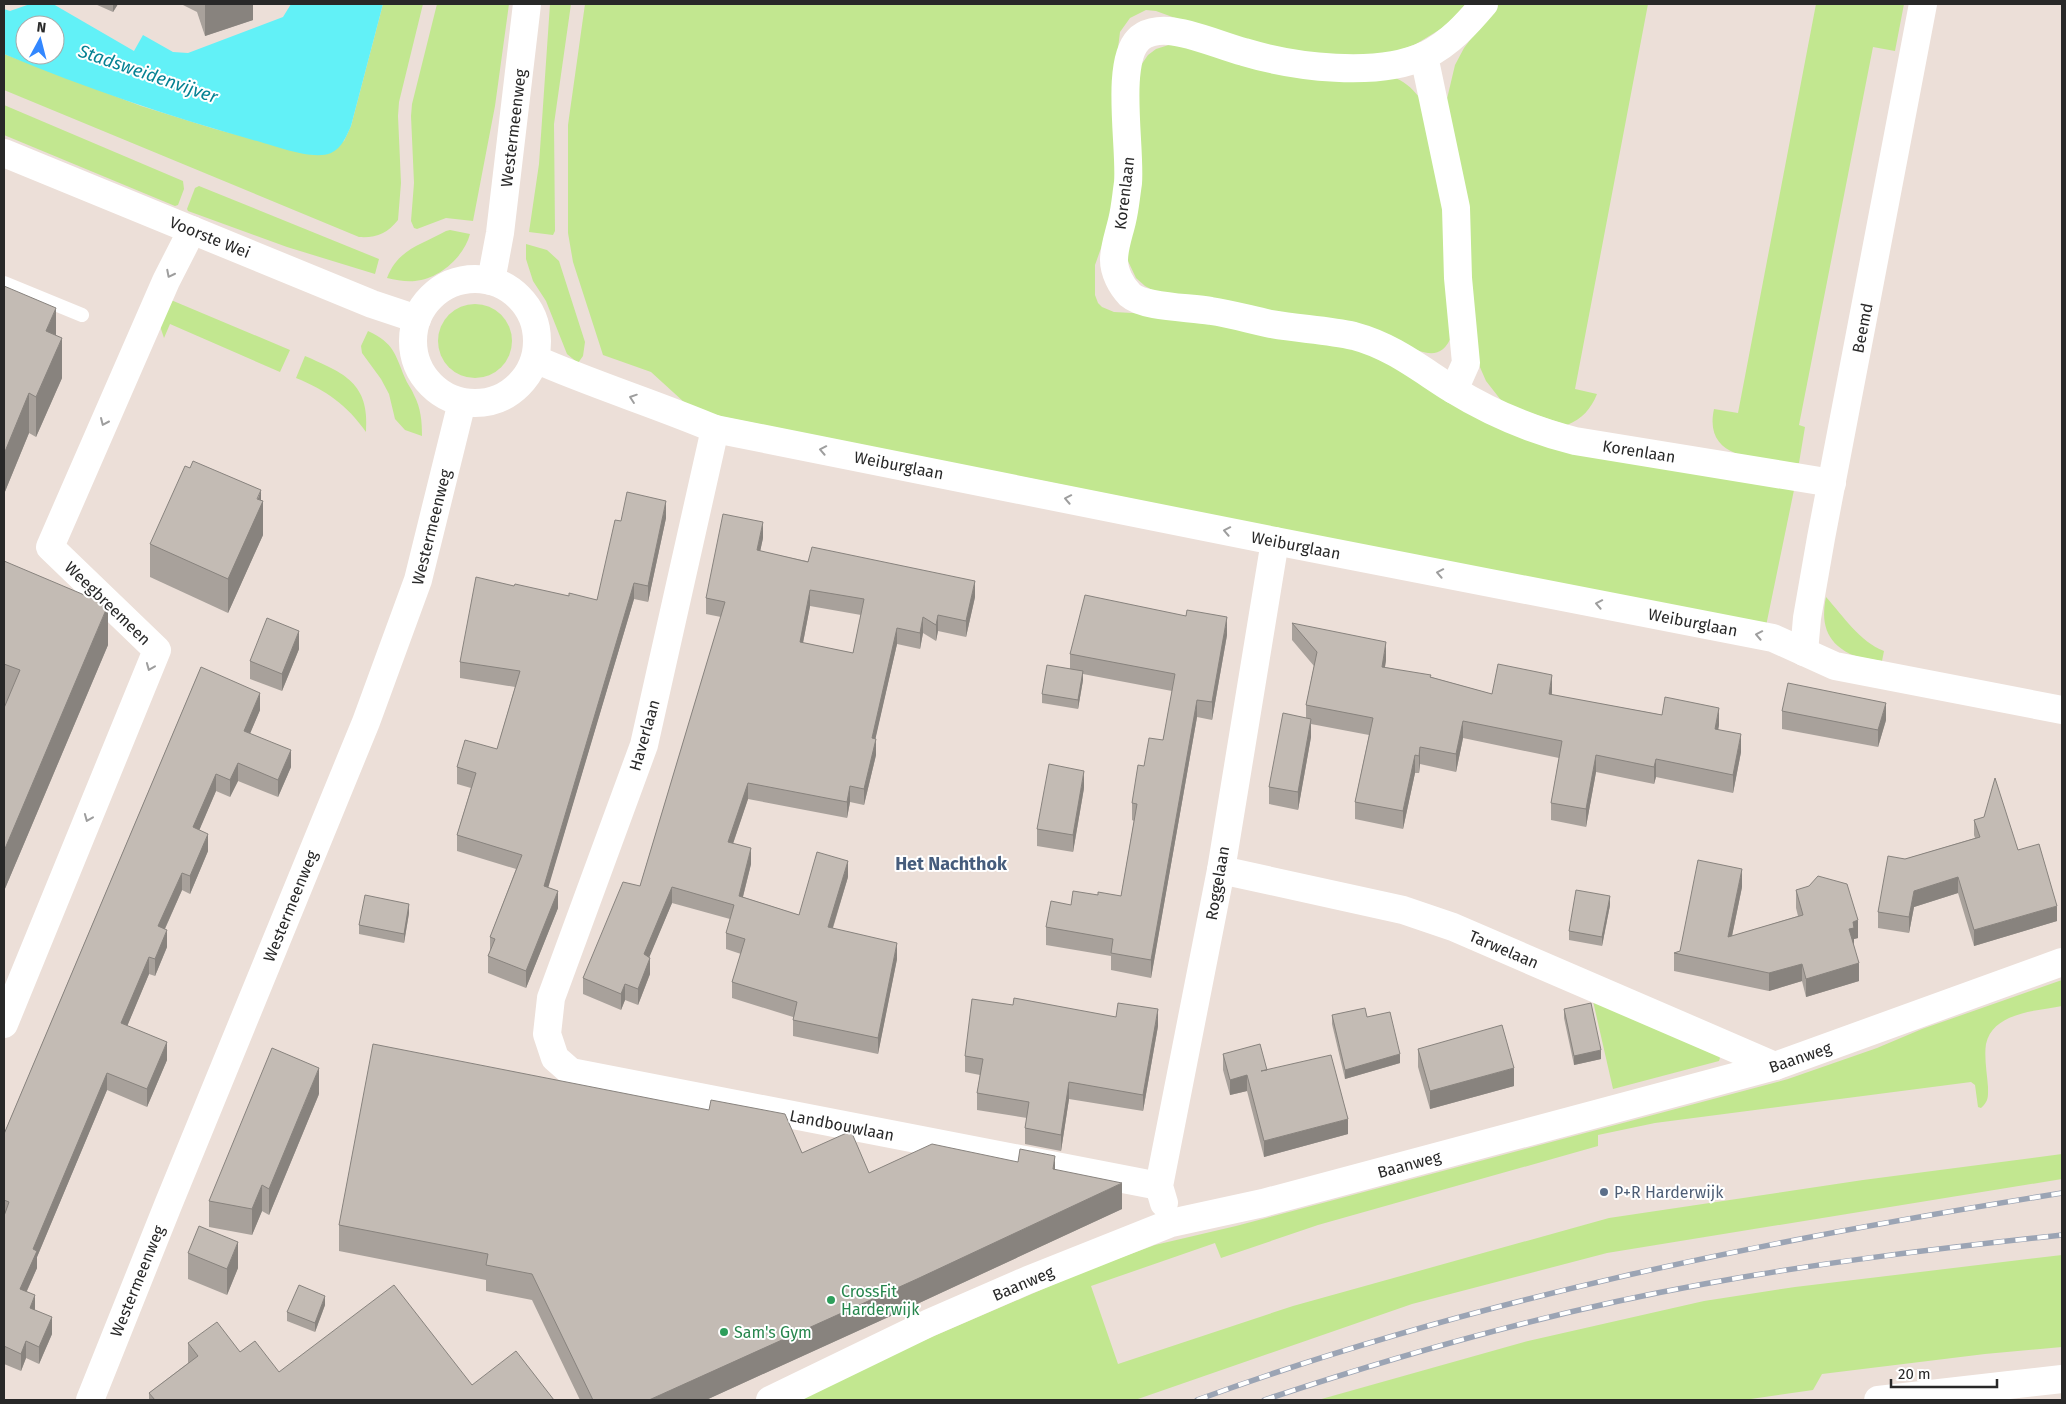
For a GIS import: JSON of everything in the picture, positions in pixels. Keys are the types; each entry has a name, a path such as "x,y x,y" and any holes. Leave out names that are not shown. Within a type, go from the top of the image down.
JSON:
{"street":[{"name":"Westermeenweg","path":"491,281 500,233 527,4"},
{"name":"Korenlaan","path":"1484,4 1465,27 1442,46 1424,56 1400,64 1381,66 1354,68 1325,67 1247,53 1170,31 1149,33 1140,37 1131,52 1126,82 1129,166 1124,209 1114,260 1117,275 1124,288 1133,297 1151,303 1212,311 1268,324 1355,337 1398,353 1454,390 1505,418 1530,428 1575,441 1832,483"},
{"name":"Beemd","path":"1804,652 1807,618 1821,538 1923,4"},
{"path":"1424,56 1456,208 1458,278 1466,363 1454,390"},
{"name":"Voorste Wei","path":"4,153 372,304 417,319"},
{"name":"Weegbreemeen","path":"6,1015 157,650 50,547 166,281 192,230"},
{"path":"467,280 491,281 508,289 523,302 533,320 537,340 535,359 524,380 508,394 489,402 462,402 446,396 427,381 416,361 413,338 417,319 431,298 448,286 467,280"},
{"name":"Weiburglaan","path":"535,359 582,380 679,413 715,429 1773,638 1835,666 2062,710"},
{"name":"Westermeenweg","path":"90,1400 372,704 418,580 462,402"},
{"name":"Haverlaan","path":"547,1034 551,998 644,745 715,429"},
{"name":"Roggelaan","path":"1170,1223 1159,1186 1220,870 1275,541"},
{"name":"Tarwelaan","path":"1220,870 1403,910 1428,918 1453,927 1775,1066"},
{"name":"Baanweg","path":"770,1400 938,1319 1028,1280 1170,1223 1263,1203 1775,1066 2062,962"},
{"name":"Landbouwlaan","path":"547,1034 555,1058 571,1072 1159,1186"},
{"path":"1878,1400 2062,1379"}],"lane":[{"path":"4,283 82,315"}],"green space":[{"path":"383,4 423,4 399,102 401,183 398,220 390,229 371,237 359,237 4,90 4,54 15,58 15,65 33,65 141,106 215,129 314,155 344,141 351,126"},
{"path":"437,4 509,4 495,106 473,221 446,218 417,229 414,228 411,221 414,183 412,104"},
{"path":"550,4 571,4 554,124 555,231 553,235 529,232 539,164"},
{"path":"585,4 1469,4 1449,24 1416,44 1393,53 1345,57 1270,47 1200,27 1156,11 1146,10 1130,18 1120,32 1113,89 1118,171 1106,234 1095,265 1095,295 1098,303 1102,307 1114,312 1151,314 1368,351 1445,398 1794,490 1766,626 714,415 685,403 651,372 603,355 573,262 568,233 568,125"},
{"path":"1497,4 1648,4 1575,389 1597,394 1585,413 1567,425 1504,404 1486,381 1479,365 1474,332 1470,251 1446,103 1455,65 1464,48"},
{"path":"1816,4 1904,4 1895,51 1873,47 1799,425 1805,427 1799,463 1791,464 1763,460 1736,453 1725,447 1717,438 1713,426 1714,409 1738,413"},
{"path":"1175,43 1391,76 1403,82 1416,93 1419,97 1442,205 1452,335 1443,349 1438,352 1426,353 1405,345 1156,292 1136,278 1127,259 1138,143 1139,68 1148,55 1156,49"},
{"path":"4,105 183,181 184,189 178,205 175,206 4,135"},
{"path":"199,186 379,259 375,274 287,247 188,211 187,209 195,188"},
{"path":"450,230 470,234 462,251 449,265 433,276 415,281 387,278 397,260 404,254 419,244"},
{"path":"526,244 547,250 559,261 585,342 583,356 578,363 567,354 546,301 533,281 526,259"},
{"path":"171,300 290,350 280,372 170,324 164,338 160,326"},
{"path":"475,304 496,310 506,320 512,341 506,362 496,372 475,378 454,372 444,362 438,341 444,320 454,310"},
{"path":"368,331 383,340 396,356 418,405 422,436 405,430 395,419 389,394 381,379 362,353 361,346"},
{"path":"305,356 332,368 352,382 364,402 366,432 359,422 335,399 296,378"},
{"path":"1826,597 1859,635 1884,651 1882,661 1850,654 1835,643 1830,637 1825,623"},
{"path":"2062,980 2062,1006 2017,1015 1997,1025 1990,1033 1985,1049 1988,1096 1987,1101 1981,1108 1978,1107 1975,1085 1971,1082 1655,1123 1598,1135 1598,1146 1318,1225 1221,1258 1215,1243 1091,1286 1118,1364 1293,1306 1609,1218 1863,1180 2062,1154 2062,1179 1607,1253 1412,1304 1135,1400 796,1400 883,1358 1087,1270 1155,1245 1236,1226 1788,1079"},
{"path":"1593,1001 1718,1054 1719,1061 1613,1089"},
{"path":"2062,1255 2062,1347 1985,1354 1822,1374 1813,1390 1744,1400 1318,1400 1528,1341 1704,1301 1795,1287"}],"water":[{"name":"Stadsweidenvijver","path":"30,4 53,4 134,51 143,35 173,52 188,53 283,17 291,4 383,4 351,126 344,141 338,148 331,153 323,155 303,154 190,121 127,101 32,65 65,65 65,15 15,15 15,58 4,54 4,9 10,11"}],"building":[{"path":"4,286 56,308 46,331 62,338 36,397 29,393 4,454"},
{"path":"193,461 261,490 257,499 263,501 228,579 150,544 185,466 190,468"},
{"path":"627,492 666,501 648,586 634,583 544,886 558,891 526,971 488,956 495,939 490,937 522,855 457,835 476,773 457,767 465,740 497,749 520,671 460,662 476,577 514,586 515,584 569,596 569,593 597,600 615,520 621,521"},
{"path":"723,514 763,522 757,550 808,562 812,547 975,581 966,621 938,615 936,625 923,617 920,633 897,628 872,738 876,739 864,789 850,786 847,802 748,783 728,842 751,848 739,896 799,915 817,852 848,861 828,927 897,943 878,1038 793,1020 797,1002 732,982 745,939 726,933 734,905 672,887 644,954 650,958 638,989 625,984 621,994 583,978 623,882 640,886 725,602 706,598","holes":["810,590 864,599 853,653 800,642"]},
{"path":"4,561 108,605 4,851 4,708 20,670 4,664"},
{"path":"1085,595 1186,616 1187,610 1227,617 1212,702 1197,700 1151,960 1111,953 1113,939 1046,927 1051,901 1071,905 1073,891 1098,895 1098,892 1121,896 1137,804 1132,803 1138,765 1144,766 1149,738 1163,740 1175,674 1070,654"},
{"path":"267,618 299,631 282,674 250,661"},
{"path":"1292,623 1386,642 1382,667 1431,675 1430,677 1492,694 1498,664 1552,675 1549,694 1662,715 1665,697 1719,708 1715,729 1741,734 1733,775 1656,759 1654,767 1596,755 1586,809 1551,803 1562,741 1463,721 1456,754 1420,747 1419,756 1415,755 1403,811 1355,802 1373,718 1306,705 1317,652"},
{"path":"1047,665 1083,671 1078,700 1042,694"},
{"path":"201,667 260,693 244,731 291,750 278,780 238,763 230,780 216,774 193,827 208,834 190,876 182,873 158,926 167,930 155,959 149,957 121,1023 167,1042 147,1089 107,1073 33,1249 37,1251 20,1289 35,1295 30,1308 52,1317 39,1347 26,1341 21,1354 4,1346 4,1216 9,1202 4,1200 4,1134"},
{"path":"1788,683 1886,703 1878,730 1782,711"},
{"path":"1283,713 1311,719 1298,792 1269,787"},
{"path":"1049,764 1084,771 1073,835 1037,829"},
{"path":"1995,778 2018,850 2039,844 2057,906 1974,930 1958,877 1914,891 1909,917 1878,912 1888,856 1905,859 1980,837 1974,820 1984,817"},
{"path":"1698,860 1742,869 1728,937 1803,915 1796,890 1809,886 1818,876 1847,884 1858,920 1853,922 1854,928 1849,929 1859,963 1806,979 1802,964 1769,973 1674,953 1680,951"},
{"path":"1576,890 1610,896 1602,937 1569,931"},
{"path":"365,895 409,904 404,934 359,925"},
{"path":"1014,998 1116,1017 1118,1003 1158,1009 1143,1095 1069,1082 1061,1135 1025,1128 1029,1102 977,1093 983,1059 965,1056 972,999 1013,1005"},
{"path":"1591,1003 1601,1050 1574,1056 1564,1009"},
{"path":"1365,1008 1367,1017 1390,1012 1400,1054 1345,1070 1332,1015"},
{"path":"1502,1025 1514,1068 1430,1091 1418,1049"},
{"path":"373,1044 709,1110 711,1100 785,1114 802,1153 851,1131 869,1173 932,1144 1018,1162 1020,1149 1055,1156 1053,1169 1122,1183 917,1279 649,1400 593,1400 532,1274 486,1265 488,1254 339,1225"},
{"path":"1260,1044 1267,1070 1331,1055 1348,1119 1264,1141 1247,1075 1230,1080 1223,1054"},
{"path":"272,1048 319,1068 269,1189 262,1185 252,1209 209,1201"},
{"path":"199,1226 238,1242 227,1269 188,1253"},
{"path":"299,1285 325,1296 315,1323 287,1312"},
{"path":"394,1285 472,1385 516,1351 554,1400 155,1400 149,1393 198,1356 188,1343 217,1322 240,1352 255,1341 279,1372"}],"railway":[{"path":"1197,1400 1409,1331 1516,1302 1733,1252 1952,1211 2062,1193"},
{"path":"1264,1400 1427,1349 1537,1320 1648,1295 1838,1262 2062,1235"}],"place":[{"name":"P+R Harderwijk","path":"1604,1192"},
{"name":"CrossFit Harderwijk","path":"831,1300"},
{"name":"Sam's Gym","path":"724,1332"}],"district":[{"name":"Het Nachthok","path":"951,864"}]}
